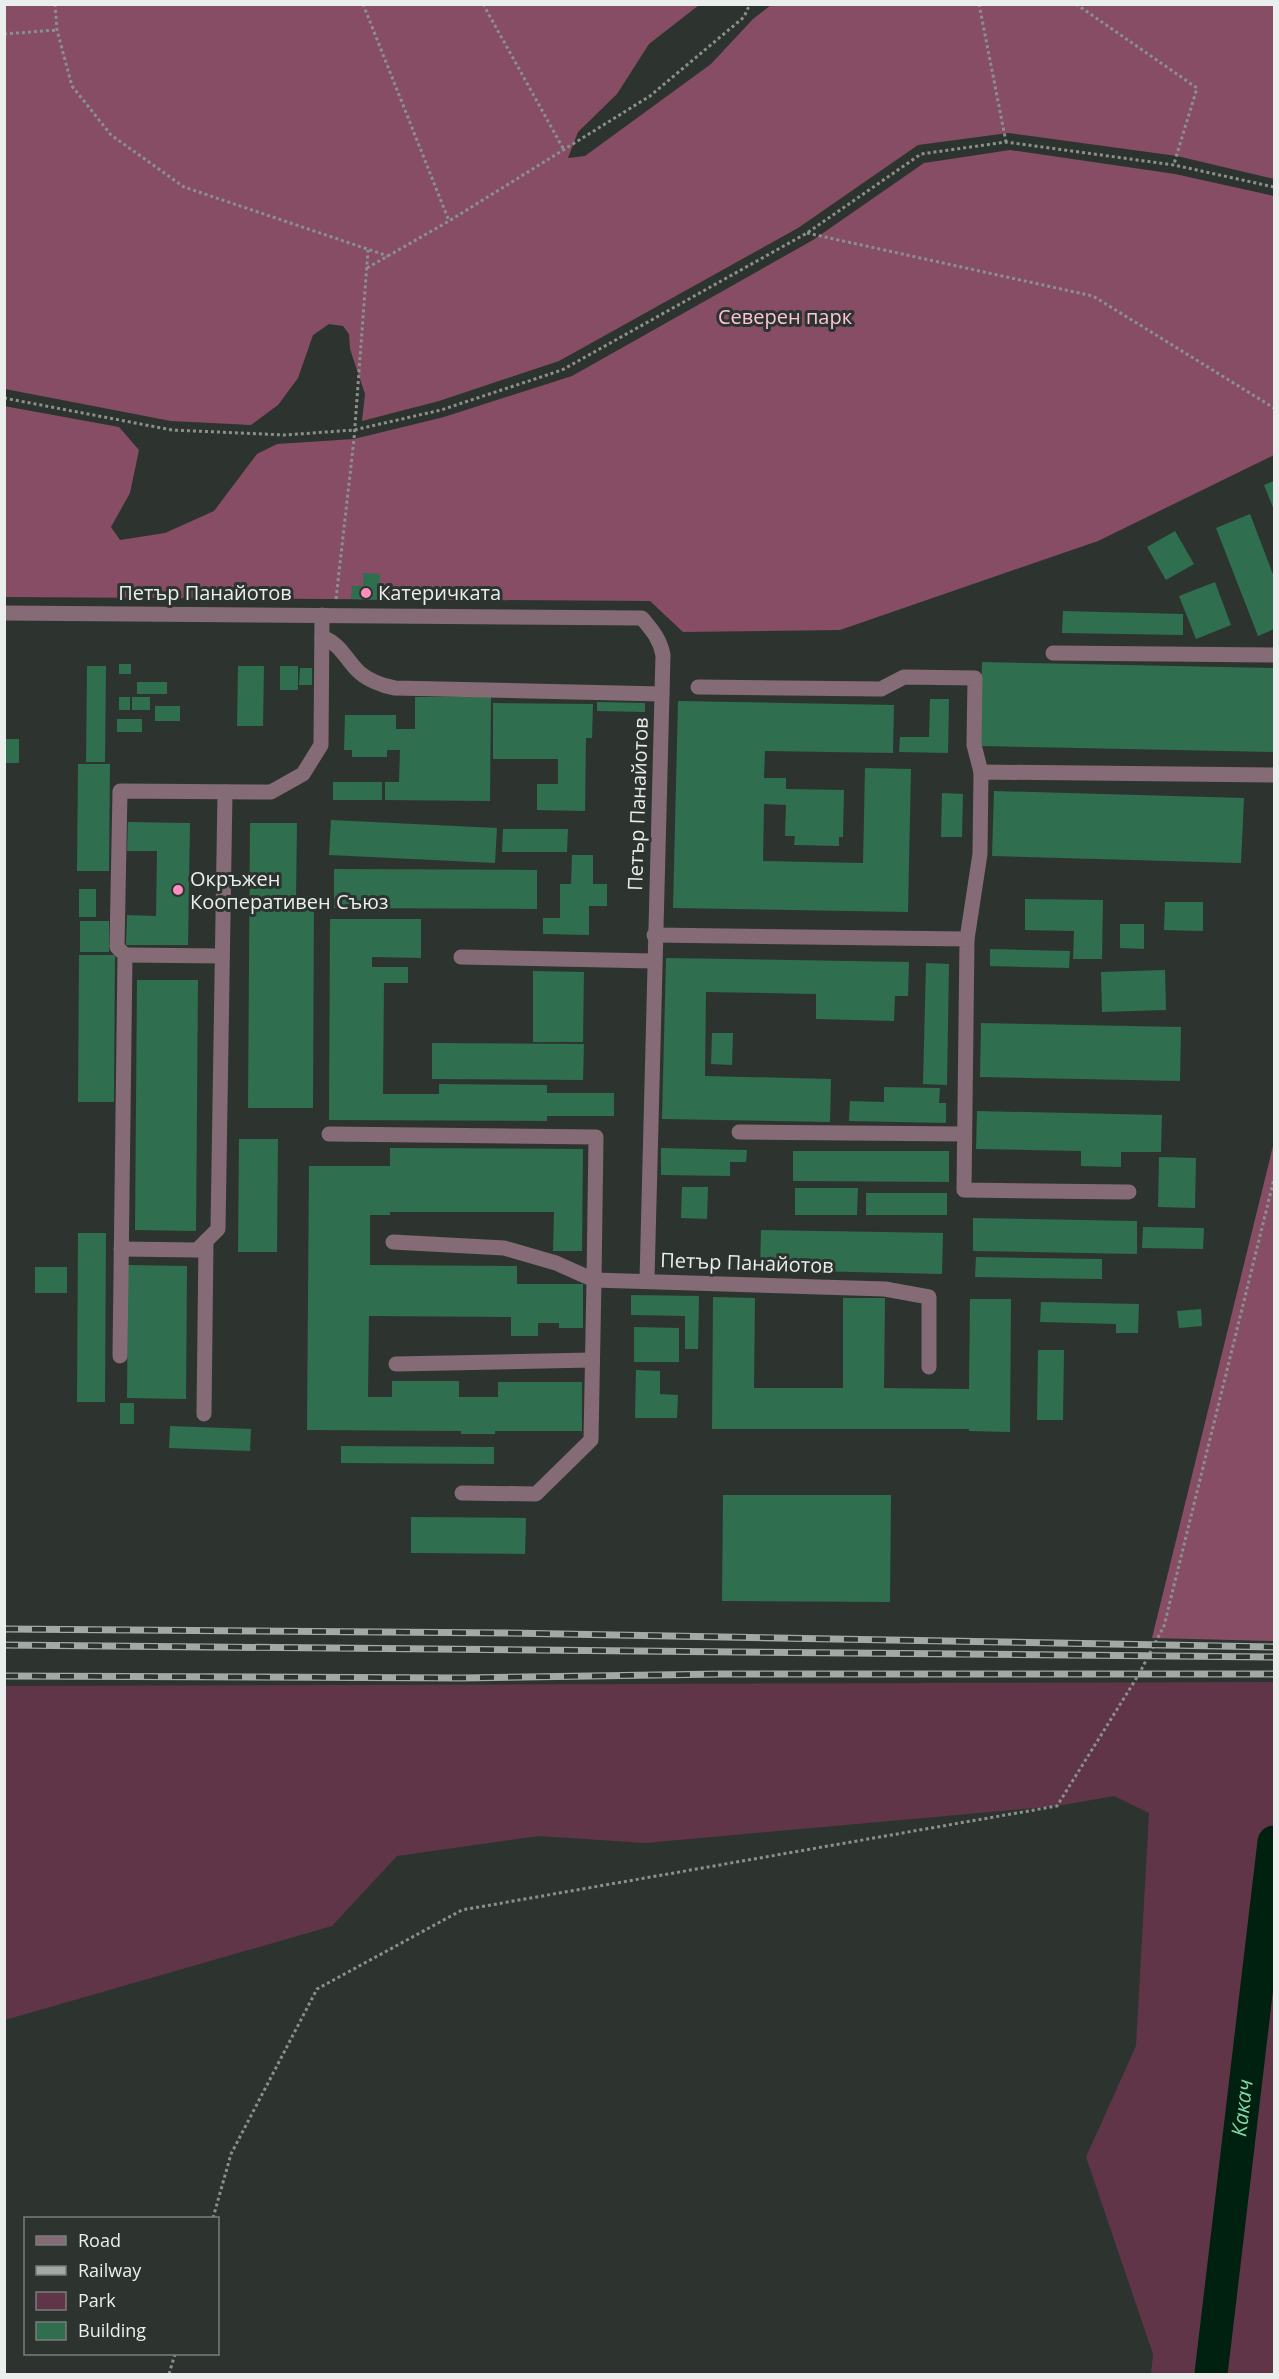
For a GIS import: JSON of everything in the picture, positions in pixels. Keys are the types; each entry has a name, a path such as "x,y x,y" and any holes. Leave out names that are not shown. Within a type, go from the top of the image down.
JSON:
{"street":[{"name":"Петър Панайотов","path":"4,613 642,618 661,643 663,655 654,935 647,1280 885,1290 929,1297 929,1367"},
{"path":"222,956 125,955 117,947 120,791 271,792 303,774 321,745 322,637 328,615"},
{"path":"322,637 341,648 359,672 383,686 394,688 662,694"},
{"path":"1053,653 1275,655"},
{"path":"698,687 882,689 904,677 975,678 974,746 981,772 980,854 968,939 964,1190 1129,1191"},
{"path":"981,772 1275,775"},
{"path":"121,1249 197,1250 218,1229 225,792"},
{"path":"654,935 968,939"},
{"path":"120,1356 125,955"},
{"path":"461,957 654,961"},
{"path":"739,1131 964,1134"},
{"path":"329,1134 596,1137 591,1440 536,1494 462,1493"},
{"path":"204,1414 206,1241"},
{"path":"393,1242 504,1248 556,1263 594,1280 647,1280"},
{"path":"396,1364 592,1360"}],"path":[{"path":"55,4 57,30 72,86 111,135 184,187 388,256"},
{"path":"363,4 449,221"},
{"path":"483,4 564,150"},
{"path":"367,268 449,221 650,96 744,17 750,4"},
{"path":"979,4 1006,142"},
{"path":"1076,4 1197,88 1174,165"},
{"path":"4,34 57,30"},
{"path":"4,398 172,430 285,435 354,430 441,410 562,370 807,233 921,154 1006,142 1174,165 1275,187"},
{"path":"807,233 1093,296 1275,408"},
{"path":"328,615 354,430 368,249"},
{"path":"213,2217 231,2154 317,1989 462,1911 1057,1806 1139,1674 1164,1626 1275,1179"},
{"path":"169,2374 175,2355"}],"green space":[{"path":"4,5 699,5 649,44 617,94 578,132 568,158 585,156 711,64 753,19 771,5 1274,5 1274,179 1177,156 1008,133 918,145 798,228 559,361 439,401 362,421 365,394 350,349 349,334 343,326 329,324 313,335 298,378 278,405 251,425 171,421 5,389"},
{"name":"Северен парк","path":"1010,150 1175,174 1274,196 1274,455 1098,541 840,630 683,632 650,601 5,597 4,406 119,427 139,450 130,493 111,527 120,540 165,533 214,511 257,454 277,444 354,439 444,417 572,376 813,240 924,163"},
{"path":"1274,1142 1274,1641 1152,1638"},
{"path":"1274,1682 1274,2374 1151,2374 1153,2354 1086,2157 1136,2046 1149,1813 1114,1796 1057,1806 645,1843 539,1836 397,1856 332,1926 5,2020 5,1686"}],"building":[{"path":"1274,481 1274,510 1264,485"},
{"path":"1250,514 1274,577 1274,629 1258,636 1216,528"},
{"path":"1175,531 1194,564 1166,580 1147,547"},
{"name":"Катеричката","path":"363,573 380,574 379,600 351,599 352,586 363,586"},
{"path":"1215,582 1231,625 1196,639 1179,596"},
{"path":"1063,611 1183,614 1183,635 1062,633"},
{"path":"982,662 1274,668 1274,752 980,746"},
{"path":"119,664 131,664 131,674 119,674"},
{"path":"87,666 106,666 105,762 86,762"},
{"path":"238,666 264,666 263,726 237,726"},
{"path":"280,666 298,666 298,690 280,690"},
{"path":"300,668 312,668 312,685 299,685"},
{"path":"137,682 167,682 167,694 137,694"},
{"path":"119,697 130,697 130,710 119,710"},
{"path":"132,697 150,697 150,710 132,710"},
{"path":"415,697 491,697 490,801 385,800 385,782 399,782 400,750 387,750 387,757 352,757 352,750 344,750 345,715 396,715 396,729 415,729"},
{"path":"930,699 949,699 948,753 899,752 900,737 929,737"},
{"path":"678,701 894,705 893,753 765,751 764,778 786,778 786,789 844,790 843,837 839,837 839,846 794,845 795,836 785,836 786,805 764,804 763,861 863,863 865,768 911,769 908,912 673,908"},
{"path":"597,702 645,703 645,712 597,711"},
{"path":"493,703 593,704 592,738 586,738 585,811 537,810 537,784 558,784 558,759 493,759"},
{"path":"155,706 180,706 180,721 155,721"},
{"path":"117,719 142,719 142,732 117,732"},
{"path":"4,739 19,739 19,763 4,763"},
{"path":"78,764 110,764 109,871 77,871"},
{"path":"333,782 382,782 382,800 333,800"},
{"path":"994,791 1244,798 1241,863 992,856"},
{"path":"942,793 963,794 962,837 941,837"},
{"path":"331,820 497,828 495,863 329,855"},
{"path":"128,822 190,823 188,945 126,945 127,915 156,916 157,851 127,851"},
{"path":"250,823 297,823 296,898 314,898 313,1108 248,1108"},
{"path":"503,829 568,829 567,852 502,852"},
{"path":"572,855 593,855 593,884 607,884 607,906 589,906 589,935 543,934 543,918 560,918 560,884 571,884"},
{"path":"334,869 537,870 537,909 334,908"},
{"path":"79,889 96,889 96,917 79,917"},
{"path":"1025,899 1103,900 1102,959 1073,959 1074,931 1025,930"},
{"path":"1165,902 1203,902 1203,931 1164,930"},
{"path":"330,919 421,919 421,958 372,957 372,967 408,967 408,983 384,983 383,1094 439,1094 439,1084 547,1085 547,1093 614,1093 614,1116 547,1116 547,1121 329,1120"},
{"path":"80,921 109,921 109,952 80,952"},
{"path":"1120,924 1144,924 1144,949 1120,948"},
{"path":"990,949 1070,951 1069,968 990,966"},
{"path":"79,955 115,955 114,1102 78,1102"},
{"path":"666,958 909,962 908,996 895,996 894,1021 816,1019 816,994 706,992 705,1076 831,1079 830,1122 662,1119"},
{"path":"926,963 949,964 947,1085 923,1084"},
{"path":"1165,970 1166,1010 1102,1012 1101,972"},
{"path":"533,971 584,972 583,1042 533,1042"},
{"path":"137,980 198,980 196,1231 135,1230"},
{"path":"981,1023 1181,1027 1180,1081 980,1077"},
{"path":"712,1033 733,1033 732,1065 711,1064"},
{"path":"432,1043 584,1044 583,1080 432,1079"},
{"path":"884,1087 940,1088 939,1103 946,1103 946,1123 849,1121 850,1101 884,1102"},
{"path":"977,1111 1162,1115 1161,1152 1121,1152 1121,1167 1081,1166 1081,1151 976,1149"},
{"path":"239,1139 278,1139 277,1252 238,1252"},
{"path":"390,1148 583,1149 582,1251 553,1251 554,1212 390,1212 390,1215 370,1215 370,1265 517,1266 517,1284 583,1284 583,1328 559,1328 559,1323 538,1323 538,1336 511,1336 511,1317 369,1316 368,1397 392,1397 392,1381 459,1381 459,1397 498,1397 498,1382 582,1382 582,1431 495,1431 495,1434 461,1434 461,1431 307,1430 309,1166 390,1166"},
{"path":"661,1148 747,1150 746,1162 730,1162 730,1176 661,1175"},
{"path":"793,1151 949,1151 949,1182 793,1181"},
{"path":"1159,1157 1196,1158 1195,1208 1158,1207"},
{"path":"682,1187 708,1187 707,1219 681,1218"},
{"path":"795,1188 858,1188 857,1215 795,1215"},
{"path":"866,1193 947,1193 947,1215 866,1215"},
{"path":"973,1218 1137,1221 1137,1254 973,1251"},
{"path":"1143,1227 1204,1228 1203,1249 1142,1248"},
{"path":"761,1230 943,1233 942,1274 760,1270"},
{"path":"78,1233 106,1233 105,1402 77,1402"},
{"path":"976,1257 1102,1259 1102,1279 975,1277"},
{"path":"128,1265 187,1266 186,1399 127,1398"},
{"path":"35,1267 67,1267 67,1293 35,1293"},
{"path":"631,1295 699,1296 698,1349 685,1349 685,1316 631,1315"},
{"path":"713,1297 755,1298 754,1388 843,1388 843,1298 885,1298 884,1388 969,1389 970,1299 1011,1299 1010,1432 969,1431 969,1429 712,1429"},
{"path":"1041,1302 1139,1304 1138,1333 1116,1333 1116,1324 1040,1322"},
{"path":"1201,1309 1202,1326 1179,1328 1177,1311"},
{"path":"634,1327 679,1328 679,1362 634,1362"},
{"path":"1038,1350 1064,1350 1063,1420 1037,1420"},
{"path":"636,1370 660,1371 660,1394 678,1395 677,1418 635,1418"},
{"path":"120,1403 134,1403 134,1424 120,1424"},
{"path":"170,1426 251,1429 250,1451 169,1448"},
{"path":"341,1446 494,1447 494,1464 341,1463"},
{"path":"723,1495 891,1495 890,1602 722,1601"},
{"path":"411,1517 526,1518 525,1554 411,1553"}],"waterway":[{"name":"Какач","path":"1211,2374 1274,1842"}],"railway":[{"path":"4,1629 507,1633 1274,1647"},
{"path":"4,1645 1274,1657"},
{"path":"4,1676 461,1678 721,1674 1274,1674"}],"place":[{"name":"Катеричката","path":"366,593"},
{"name":"Окръжен Кооперативен Съюз","path":"178,890"}]}
